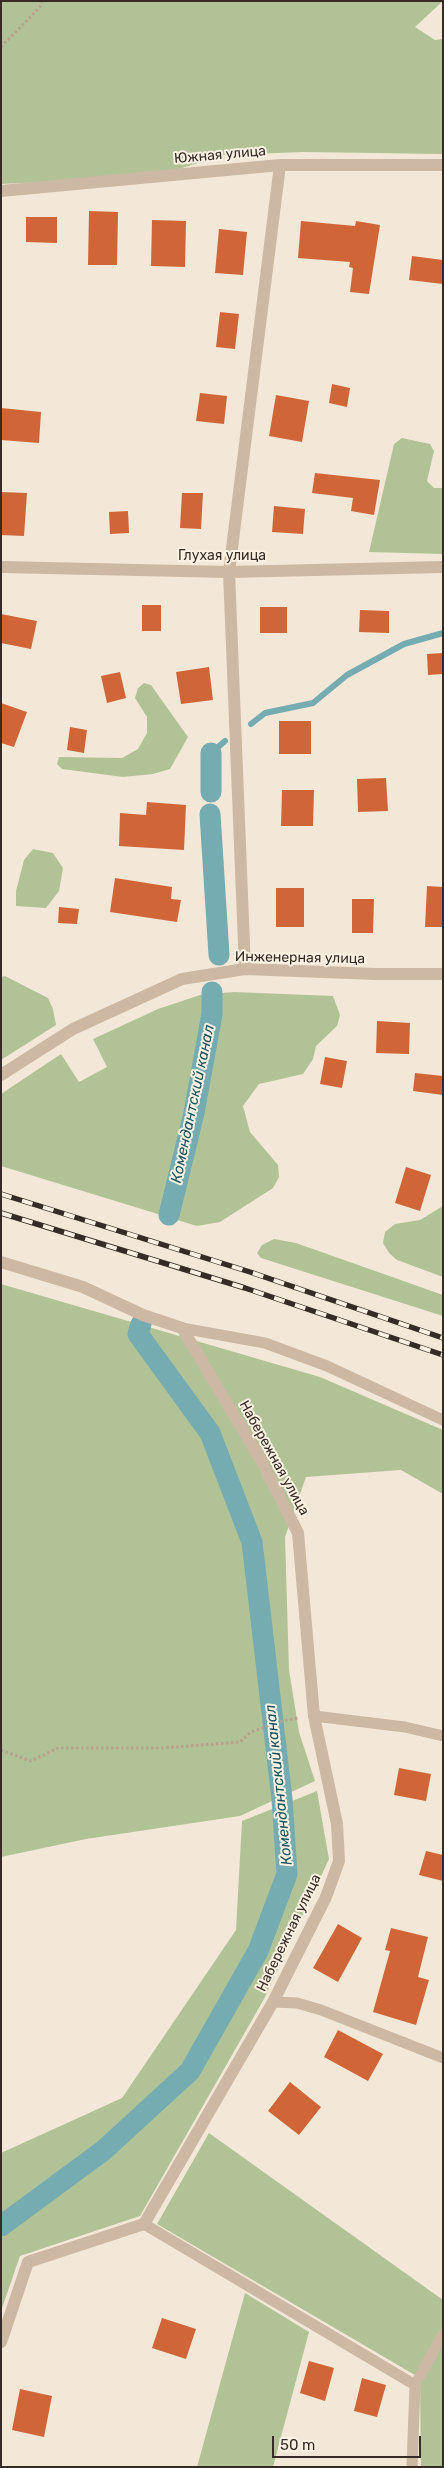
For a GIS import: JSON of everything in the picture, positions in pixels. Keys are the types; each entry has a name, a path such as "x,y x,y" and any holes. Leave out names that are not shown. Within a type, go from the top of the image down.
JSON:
{"street":[{"name":"Южная улица","path":"1,191 280,165 443,165"},
{"path":"245,969 229,572 280,165"},
{"name":"Глухая улица","path":"1,567 229,572 443,567"},
{"name":"Инженерная улица","path":"1,1075 73,1029 182,979 245,969 376,974 443,974"},
{"path":"1,1262 83,1287 143,1315 182,1328"},
{"name":"Набережная улица","path":"144,2224 273,2002 326,1897 339,1861 337,1824 314,1716 298,1533 262,1462 182,1328"},
{"path":"1,2342 28,2262 144,2224"}],"lane":[{"path":"182,1328 265,1343 327,1366 443,1420"},
{"path":"314,1716 405,1728 443,1736"},
{"path":"273,2002 297,2003 321,2010 443,2058"},
{"path":"144,2224 415,2385"},
{"path":"412,2467 415,2385 443,2334"}],"path":[{"path":"1,47 40,7 42,1"},
{"path":"1,1750 31,1761 58,1748 162,1748 240,1742 250,1732 282,1721 314,1716"}],"green space":[{"path":"1,1 443,1 415,27 435,40 443,39 443,154 304,152 224,155 153,177 1,184"},
{"path":"402,438 430,444 434,451 427,481 434,488 443,488 443,554 369,552 394,444"},
{"path":"144,683 151,685 188,737 170,769 153,774 123,777 62,769 57,764 59,757 122,758 138,749 147,733 147,717 135,698 138,688"},
{"path":"33,849 53,853 63,868 59,891 46,908 16,906 16,891 24,860"},
{"path":"5,976 48,998 53,1009 56,1025 1,1060 1,977"},
{"path":"234,992 333,996 340,1015 337,1026 316,1046 313,1059 303,1074 259,1084 243,1106 250,1132 278,1165 279,1177 273,1188 220,1222 197,1226 1,1166 1,1094 61,1054 79,1082 107,1067 93,1039 158,1009 200,995"},
{"path":"443,1206 443,1277 397,1260 389,1253 383,1243 385,1232 395,1224 420,1220"},
{"path":"274,1239 296,1243 443,1295 443,1316 261,1258 257,1253 262,1245"},
{"path":"1,1284 320,1377 443,1430 443,1494 401,1470 306,1477 285,1537 289,1670 299,1732 315,1781 240,1816 86,1839 1,1857"},
{"path":"317,1791 329,1859 264,1999 140,2216 20,2256 1,2311 1,2153 122,2098 236,1930 242,1821"},
{"path":"209,2133 443,2300 443,2467 421,2467 420,2378 157,2224"},
{"path":"245,2293 309,2332 273,2467 197,2467"}],"building":[{"path":"89,211 118,212 117,265 88,265"},
{"path":"26,217 57,217 57,243 26,242"},
{"path":"152,220 186,221 185,267 151,266"},
{"path":"301,221 355,226 356,221 380,225 369,294 350,292 353,268 349,267 350,262 298,258"},
{"path":"219,229 247,232 243,275 215,273"},
{"path":"412,256 443,260 443,284 409,280"},
{"path":"220,312 239,314 235,349 216,347"},
{"path":"332,384 350,388 347,407 329,403"},
{"path":"200,393 227,396 224,424 196,421"},
{"path":"276,395 309,401 302,442 269,436"},
{"path":"1,408 41,412 39,443 1,440"},
{"path":"315,473 380,480 374,515 351,511 353,498 312,493"},
{"path":"1,492 27,493 24,536 1,535"},
{"path":"182,493 203,493 201,529 180,528"},
{"path":"274,506 305,509 303,534 272,532"},
{"path":"128,511 129,533 110,534 109,512"},
{"path":"142,605 161,605 161,631 142,631"},
{"path":"260,607 287,607 287,633 260,633"},
{"path":"360,610 389,611 389,633 359,632"},
{"path":"1,614 37,621 31,649 1,643"},
{"path":"443,653 443,674 428,675 427,654"},
{"path":"209,667 213,700 181,704 176,672"},
{"path":"120,672 126,698 107,703 101,676"},
{"path":"1,703 27,712 14,747 1,743"},
{"path":"279,721 311,721 311,754 279,754"},
{"path":"70,727 87,730 84,753 67,750"},
{"path":"386,778 388,811 358,812 357,779"},
{"path":"282,790 314,790 313,826 281,826"},
{"path":"147,802 186,805 184,850 119,846 120,813 146,815"},
{"path":"115,878 172,887 171,899 181,900 177,922 110,912"},
{"path":"427,886 443,887 443,927 425,927"},
{"path":"276,888 304,888 304,927 276,927"},
{"path":"352,899 374,899 373,933 352,933"},
{"path":"59,907 79,909 77,924 58,923"},
{"path":"377,1021 410,1023 409,1054 376,1053"},
{"path":"325,1057 347,1061 342,1088 320,1084"},
{"path":"415,1073 443,1076 443,1095 413,1091"},
{"path":"406,1167 431,1175 420,1211 395,1203"},
{"path":"399,1768 431,1774 426,1801 394,1795"},
{"path":"426,1851 443,1855 443,1881 419,1875"},
{"path":"338,1924 362,1938 338,1982 313,1968"},
{"path":"391,1928 428,1937 418,1977 429,1980 416,2025 373,2012 390,1951 385,1950"},
{"path":"338,2030 383,2054 368,2081 324,2057"},
{"path":"290,2082 321,2107 299,2135 268,2111"},
{"path":"162,2318 196,2329 186,2359 152,2348"},
{"path":"309,2361 334,2368 325,2401 300,2393"},
{"path":"362,2378 386,2385 377,2417 354,2411"},
{"path":"20,2389 52,2396 44,2437 12,2430"}],"waterway":[{"name":"Комендантский канал","path":"251,724 265,713 313,703 347,675 404,644 443,633"},
{"name":"Комендантский канал","path":"211,753 225,741"},
{"name":"Комендантский канал","path":"211,753 211,792"},
{"name":"Комендантский канал","path":"210,814 219,955"},
{"name":"Комендантский канал","path":"169,1215 194,1113 212,1014 212,992"},
{"name":"Комендантский канал","path":"1,2226 104,2150 190,2071 258,1951 287,1874 282,1799 252,1542 210,1433 138,1334 141,1324"}],"railway":[{"path":"1,1194 250,1272 443,1338"},
{"path":"1,1213 245,1288 443,1355"}]}
